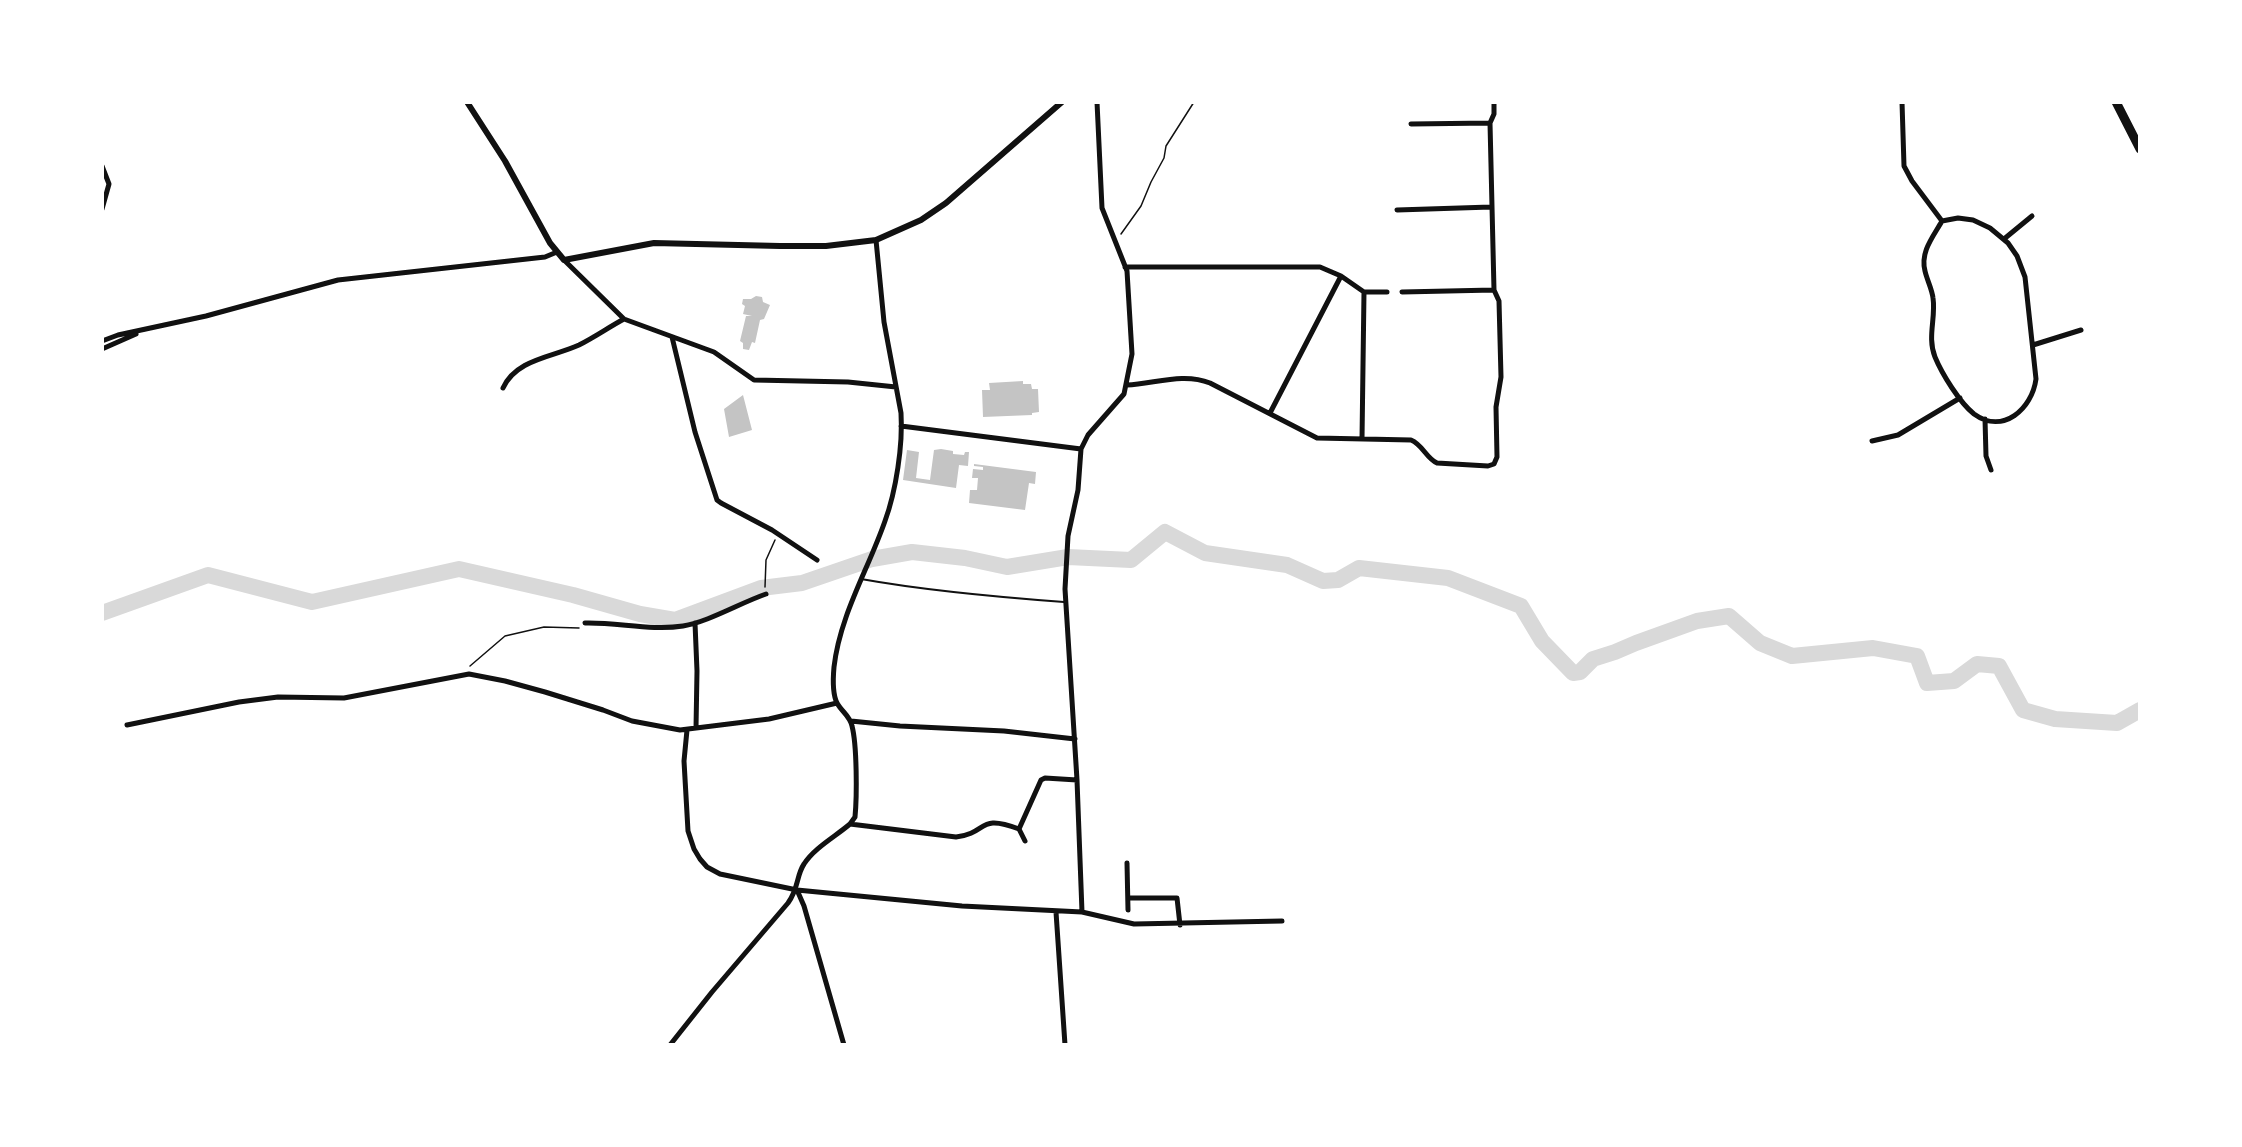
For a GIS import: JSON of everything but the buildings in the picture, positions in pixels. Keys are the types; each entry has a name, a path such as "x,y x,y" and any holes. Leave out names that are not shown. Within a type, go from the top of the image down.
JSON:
{"highway":[{"path":"2116,102 2140,149"}],"street":[{"path":"467,102 505,161 557,252 624,319 714,352 758,381 848,382 896,387"},
{"path":"564,260 654,243 826,246 876,240 914,224 946,203 1062,102"},
{"path":"1082,912 1075,740 1066,603 1067,548 1078,490 1081,449 1089,435 1122,398 1127,385 1132,354 1128,278 1102,208 1097,102"},
{"path":"1127,385 1166,379 1200,380 1317,438 1411,441 1420,445 1431,460 1437,464 1488,466 1496,462 1496,407 1501,382 1499,301 1494,290 1491,207 1490,123 1494,114 1494,102"},
{"path":"1902,102 1904,166 1912,181 1942,221"},
{"path":"1411,124 1490,123"},
{"path":"102,166 109,184 102,209"},
{"path":"1397,210 1491,207"},
{"path":"2004,239 2032,216"},
{"path":"1964,218 1990,228 2014,251 2024,272 2036,379 2029,401 2023,410 2012,417 1998,421 1985,419 1972,412 1960,398 1936,360 1931,344 1933,300 1924,260 1927,247 1942,221 1964,218"},
{"path":"670,1045 784,908 797,890 801,872 808,859 850,824 856,814 854,737 851,721 837,703 834,680 838,639 885,523 892,493 901,426 883,316 876,240"},
{"path":"103,339 338,280 545,257 557,252"},
{"path":"1125,267 1316,267 1341,276 1364,292 1387,292"},
{"path":"1270,413 1341,276"},
{"path":"1402,292 1494,290"},
{"path":"1362,439 1364,292"},
{"path":"502,388 509,378 525,365 578,345 624,319"},
{"path":"102,349 146,330"},
{"path":"2033,345 2081,330"},
{"path":"672,337 697,437 719,502 777,534 817,560"},
{"path":"1872,441 1898,435 1960,398"},
{"path":"1985,419 1986,456 1991,470"},
{"path":"901,426 1081,449"},
{"path":"585,623 607,622 650,627 680,626 695,623 765,592"},
{"path":"695,623 696,728"},
{"path":"126,725 239,702 278,697 344,698 473,674 506,681 598,708 632,722 687,730 769,719 837,703"},
{"path":"851,721 1004,731 1075,740"},
{"path":"687,730 684,761 688,831 700,859 707,867 720,874 797,890 962,906 1082,912 1128,923 1180,925 1282,921"},
{"path":"1019,829 1041,780 1077,780"},
{"path":"850,824 956,837 968,834 987,823 999,822 1019,829 1025,841"},
{"path":"1127,863 1128,910"},
{"path":"797,890 804,906 844,1045"},
{"path":"1128,898 1177,897 1180,925"},
{"path":"1056,912 1065,1045"}],"lane":[{"path":"861,579 896,586 1066,603"}],"path":[{"path":"1116,245 1121,234 1141,207 1150,182 1164,158 1166,146 1194,102"},
{"path":"765,592 766,560 777,534"},
{"path":"458,676 505,636 544,627 584,628 585,623"}],"waterway":[{"path":"102,613 208,575 312,602 459,569 573,595 640,614 675,620 761,588 802,583 872,559 912,552 965,558 1007,567 1068,557 1131,560 1165,532 1205,553 1287,565 1323,581 1338,580 1359,568 1448,578 1521,606 1542,641 1573,673 1580,672 1593,659 1636,643 1697,621 1729,616 1760,643 1792,656 1873,648 1917,656 1927,683 1954,681 1977,664 1999,666 2023,710 2055,719 2117,723 2140,710"}]}
